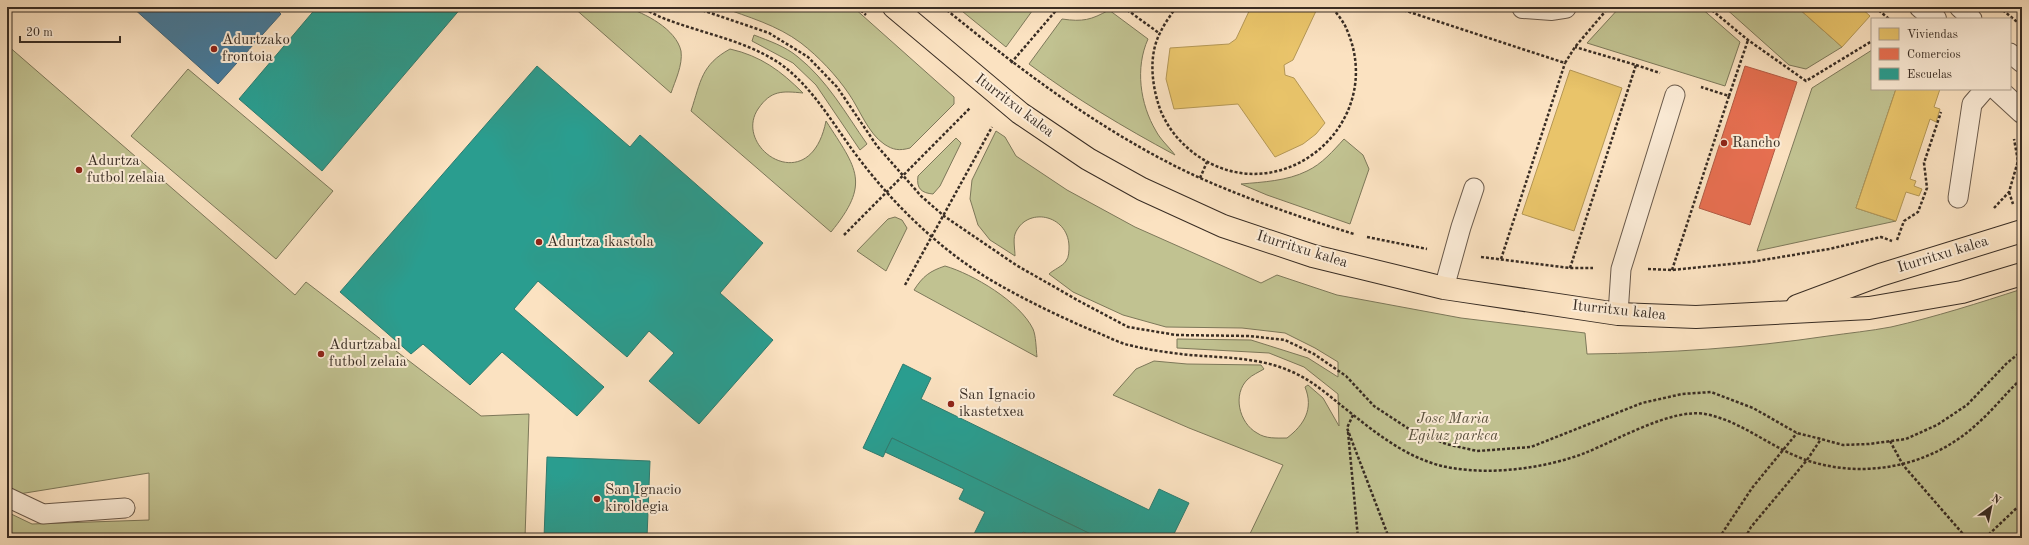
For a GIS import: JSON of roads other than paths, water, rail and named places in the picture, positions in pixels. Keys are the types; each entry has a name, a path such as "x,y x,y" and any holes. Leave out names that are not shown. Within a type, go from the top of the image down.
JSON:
{"main road":[{"name":"Iturritxu kalea","path":"894,7 988,88 1020,113 1088,159 1142,189 1223,226 1313,256 1444,288 1618,314 1696,317 1869,308 1962,292 2022,274"},
{"name":"Iturritxu kalea","path":"1775,314 1880,275 2022,231"}],"street":[{"path":"1523,7 1552,9 1565,7"},
{"path":"1921,7 1934,18"},
{"path":"1998,90 2022,112"}],"lane":[{"path":"1959,7 1971,18"},
{"path":"2011,54 2022,63"},
{"path":"1958,198 1972,104 1984,90"},
{"path":"1618,314 1622,269 1675,95"},
{"path":"1444,288 1474,188"},
{"path":"7,497 42,514 125,508"}],"place":[{"name":"Adurtzako frontoia","path":"214,49"},
{"name":"Rancho","path":"1724,143"},
{"name":"Adurtza futbol zelaia","path":"79,170"},
{"name":"Adurtza ikastola","path":"539,242"},
{"name":"Adurtzabal futbol zelaia","path":"321,354"},
{"name":"San Ignacio ikastetxea","path":"951,404"},
{"name":"San Ignacio kiroldegia","path":"597,499"}],"park label":[{"name":"Jose Maria Egiluz parkea","path":"1453,428"}]}
